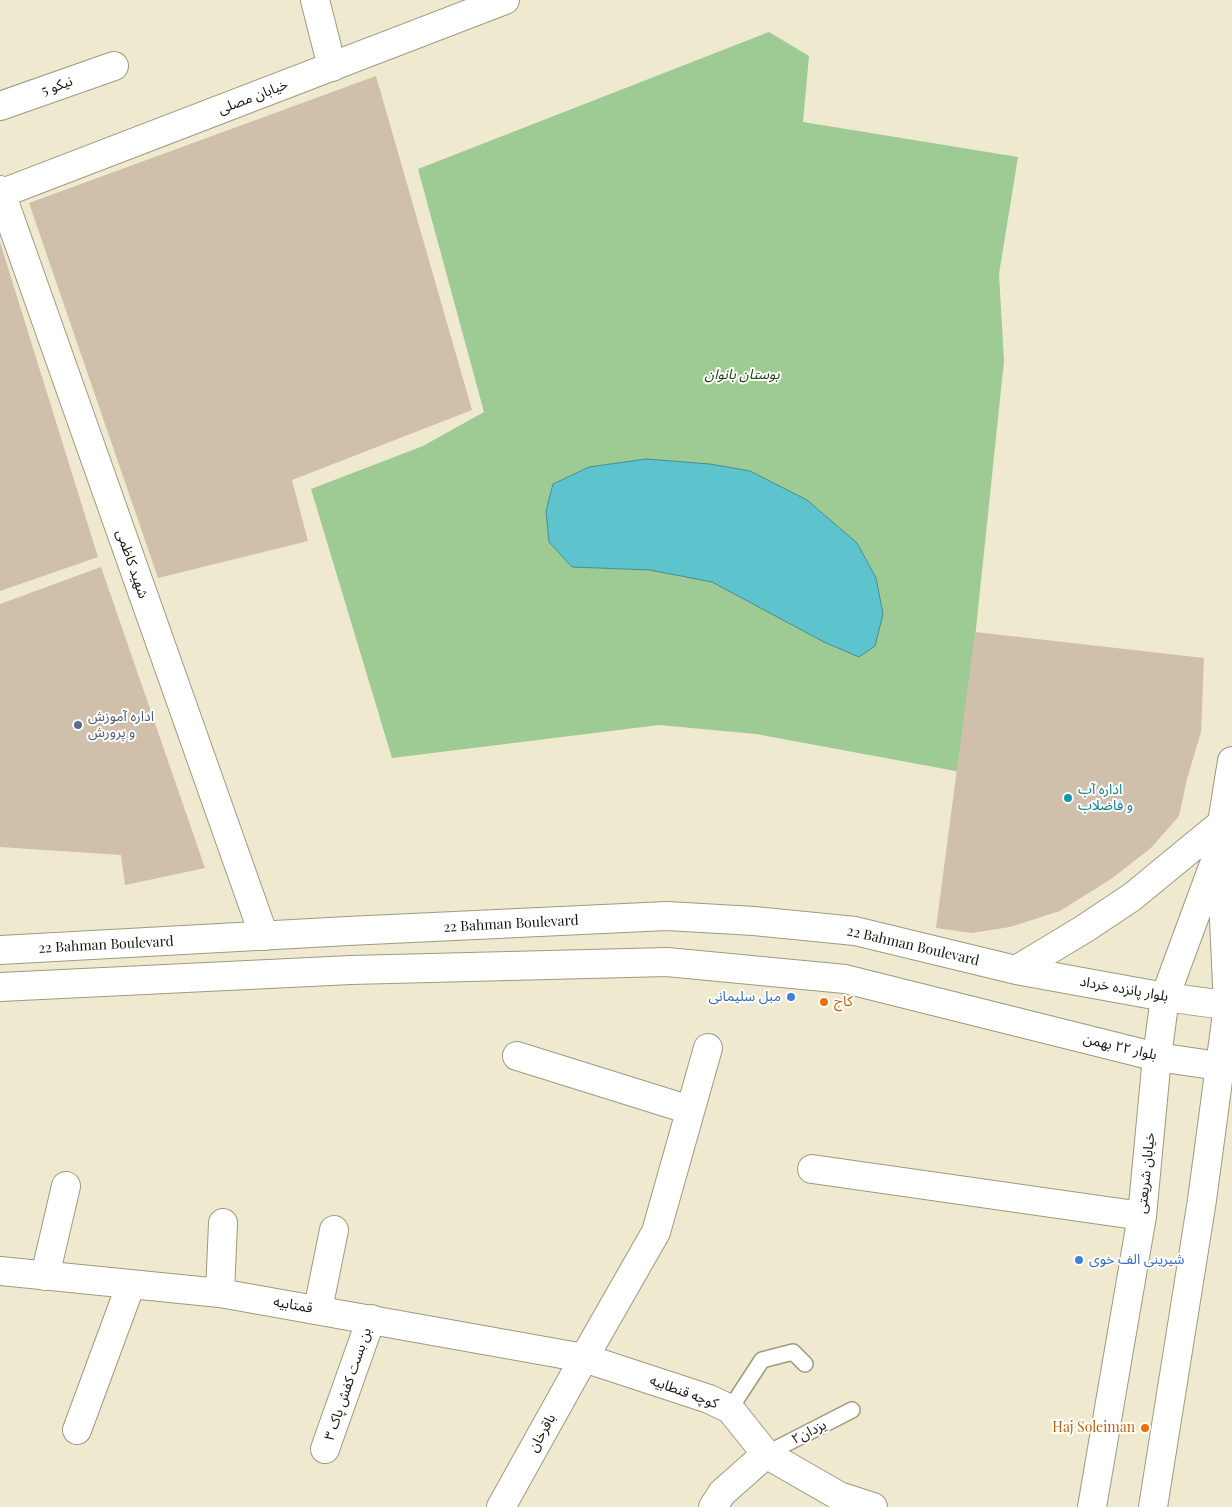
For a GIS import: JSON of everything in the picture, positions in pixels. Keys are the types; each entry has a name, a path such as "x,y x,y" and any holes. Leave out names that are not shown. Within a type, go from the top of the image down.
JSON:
{"main road":[{"path":"315,0 332,66"},
{"name":"خیابان مصلی","path":"0,192 505,0"},
{"name":"نیکو 5","path":"0,106 114,66"},
{"name":"شهید کاظمی","path":"0,192 264,936"},
{"path":"1153,1507 1208,1153 1226,1066 1230,1006 1222,834 1232,762"},
{"path":"1016,970 1084,929 1222,834"},
{"name":"خیابان شریعتی","path":"1092,1507 1142,1216 1157,1057 1165,997 1222,834"},
{"name":"22 Bahman Boulevard","path":"0,950 667,916 754,920 854,931 1016,970"},
{"path":"0,987 351,970 667,962 845,979 1157,1057"},
{"name":"بلوار پانزده خرداد","path":"1016,970 1165,997 1230,1006"},
{"name":"باقرخان","path":"501,1507 656,1232 708,1048"},
{"path":"517,1056 690,1110"},
{"name":"بلوار ۲۲ بهمن","path":"1157,1057 1226,1066"},
{"path":"812,1169 1142,1216"},
{"path":"44,1276 66,1186"},
{"path":"220,1293 223,1223"},
{"path":"318,1310 334,1230"},
{"name":"قمتابیه","path":"0,1271 220,1293 584,1358"},
{"path":"78,1430 132,1284"},
{"name":"بن بست کفش پاک ۳","path":"325,1449 371,1319"},
{"name":"کوچه قنطابیه","path":"584,1358 709,1399 730,1410 766,1454 839,1496 873,1507"},
{"path":"713,1507 722,1493 766,1454"}],"lane":[{"path":"730,1410 762,1360 793,1352 805,1364"},
{"name":"یزدان۲","path":"766,1454 852,1410"}],"green space":[{"name":"بوستان بانوان","path":"769,32 809,56 803,122 1018,157 999,274 1004,361 961,772 756,734 659,725 392,758 311,489 423,446 484,412 418,169"}],"water":[{"path":"646,459 710,464 750,471 807,500 857,543 876,578 883,614 875,646 859,657 824,642 712,582 650,570 572,567 549,542 546,511 553,484 589,467"}],"building":[{"path":"376,76 472,410 292,480 308,541 158,578 29,203"},
{"path":"0,242 98,557 0,591"},
{"name":"اداره آموزش و پرورش","path":"101,567 205,868 125,885 121,855 0,847 0,604"},
{"name":"اداره آب و فاضلاب","path":"975,632 1204,658 1201,732 1187,779 1179,816 1151,848 1111,879 1060,911 1010,927 972,933 936,928"}],"place":[{"name":"اداره آموزش و پرورش","path":"78,725"},
{"name":"اداره آب و فاضلاب","path":"1068,798"},
{"name":"مبل سلیمانی","path":"791,997"},
{"name":"کاج","path":"824,1002"},
{"name":"شیرینی الف خوی","path":"1079,1260"},
{"name":"Haj Soleiman","path":"1145,1428"}]}
